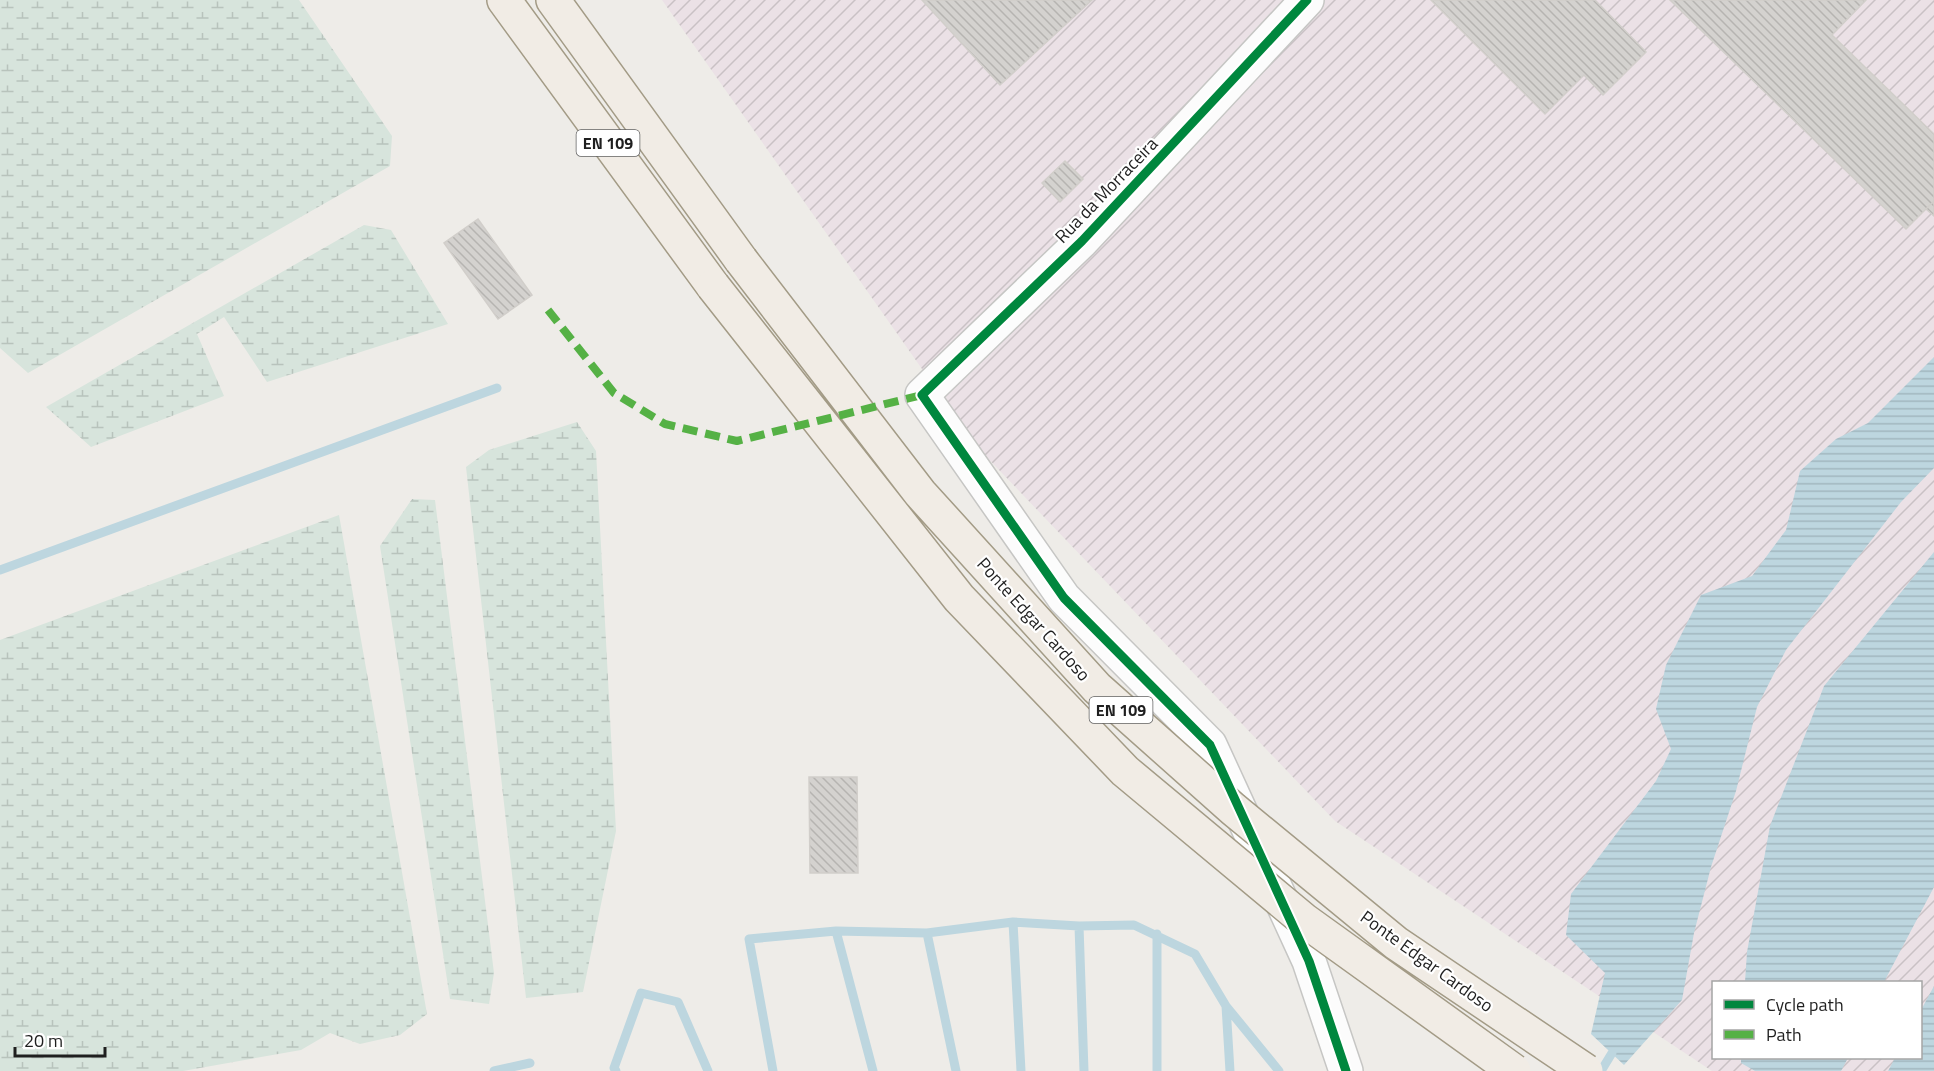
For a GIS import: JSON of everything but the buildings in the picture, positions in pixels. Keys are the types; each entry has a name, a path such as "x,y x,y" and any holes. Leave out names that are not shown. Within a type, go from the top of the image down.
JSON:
{"main road":[{"name":"Ponte Edgar Cardoso","path":"504,0 713,286 959,598 1125,771 1304,921 1514,1071"},
{"name":"Ponte Edgar Cardoso","path":"553,0 741,260 920,493 1097,688 1233,809 1396,943 1586,1071"}],"street":[{"name":"Rua da Morraceira","path":"1308,0 1082,241 921,395 1064,598 1210,745 1309,961 1346,1071"}],"shaded area":[{"path":"662,0 1934,0 1934,1071 1712,1071 1335,821 977,447"}],"green space":[{"path":"0,0 299,0 392,136 390,166 28,373 0,348"},
{"path":"364,225 391,230 448,324 267,382 224,317 197,334 224,396 91,447 46,407"},
{"path":"577,422 596,451 616,831 583,992 526,998 466,467 489,450"},
{"path":"412,499 435,500 494,973 489,1004 450,999 380,546"},
{"path":"339,515 427,1014 400,1035 360,1044 330,1033 301,1050 183,1071 0,1071 0,640"}],"water":[{"path":"1934,357 1934,468 1901,502 1786,650 1757,707 1736,791 1711,867 1694,933 1682,1000 1624,1065 1591,1034 1605,973 1566,935 1571,894 1656,781 1671,749 1656,709 1666,665 1701,595 1752,576 1786,530 1800,471 1836,439 1868,423"},
{"path":"1934,552 1934,887 1885,981 1745,981 1747,952 1770,826 1824,686"},
{"path":"1934,986 1934,1071 1888,1071 1894,1059 1922,1059 1922,1008"},
{"path":"1741,1059 1847,1059 1841,1071 1755,1071 1741,1063"}],"waterway":[{"path":"0,570 497,388"},
{"path":"1013,922 1021,1071"},
{"path":"956,1071 927,933 1013,922 1079,926"},
{"path":"1084,1071 1079,926 1134,925 1195,954 1226,1006"},
{"path":"836,931 873,1071"},
{"path":"773,1071 749,939 836,931 927,933"},
{"path":"1157,934 1157,1071"},
{"path":"616,1071 614,1068 641,993 678,1002 708,1071"},
{"path":"1230,1071 1226,1006 1279,1071"},
{"path":"1601,1071 1612,1053"},
{"path":"494,1071 530,1063"}],"marked path":[{"path":"548,310 614,393 665,424 737,441 922,395"}],"cycle path":[{"path":"1307,0 1082,241 922,395 1064,598 1210,745 1309,961 1346,1071"}]}
